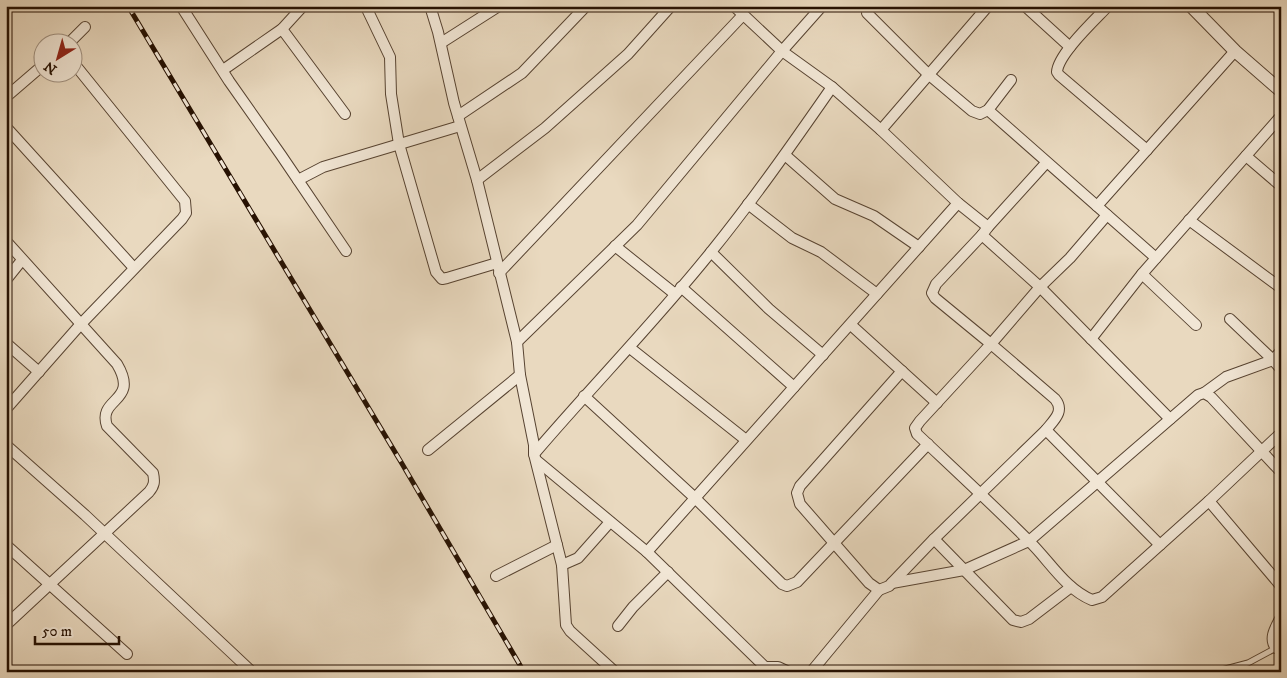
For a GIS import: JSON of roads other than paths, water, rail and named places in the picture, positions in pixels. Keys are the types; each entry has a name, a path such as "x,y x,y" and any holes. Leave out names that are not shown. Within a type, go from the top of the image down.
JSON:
{"street":[{"path":"181,6 346,251"},
{"path":"223,70 282,29 303,6"},
{"path":"368,6 368,10 390,56 391,94 399,144 420,218 439,276 442,279 498,268 742,15"},
{"path":"430,6 441,43 459,121 477,180 517,342 520,375 535,457 562,565 566,625 570,631 615,672"},
{"path":"441,43 499,6"},
{"path":"298,180 323,167 399,144 459,121 522,73 586,6"},
{"path":"477,180 545,128 628,54 671,6"},
{"path":"734,6 782,51 832,87 958,203 1170,419"},
{"path":"517,342 636,225 822,6"},
{"path":"880,130 988,6"},
{"path":"1025,6 1070,47"},
{"path":"1108,6 1070,47 1057,68 1059,75 1147,150"},
{"path":"1191,6 1235,51 1281,91"},
{"path":"866,13 928,74 972,111 980,114 988,110 1012,80"},
{"path":"80,32 85,27"},
{"path":"282,29 346,114"},
{"path":"1097,206 1235,51"},
{"path":"6,409 80,325 186,213 185,201 82,73"},
{"path":"6,97 32,75"},
{"path":"535,457 584,396 630,348 711,252 785,154 832,87"},
{"path":"988,110 1156,258"},
{"path":"1091,339 1142,274 1281,116"},
{"path":"6,127 134,268"},
{"path":"785,154 835,199 874,216 920,247"},
{"path":"1246,156 1281,186"},
{"path":"811,672 879,590 889,586 934,539 1046,430 1060,410 1059,404 935,298 932,293 936,284 1046,162"},
{"path":"647,552 958,203"},
{"path":"748,204 792,238 821,252 877,294"},
{"path":"1108,214 920,421 915,428 918,434 1029,541 1071,587 1092,600 1102,597 1160,546 1281,433"},
{"path":"1189,220 1281,288"},
{"path":"6,241 117,364 125,383 122,392 106,412 104,419 107,426 152,473 155,481 149,492 6,625"},
{"path":"615,246 678,291 794,387"},
{"path":"711,252 769,309 823,355"},
{"path":"6,280 22,260"},
{"path":"1142,274 1196,325"},
{"path":"1230,319 1281,370"},
{"path":"851,324 937,403"},
{"path":"6,343 39,372"},
{"path":"630,348 746,440"},
{"path":"892,583 964,570 1029,541 1198,395 1204,393 1226,377 1273,360 1281,351"},
{"path":"879,590 869,583 800,504 797,492 800,486 902,371"},
{"path":"428,450 520,375"},
{"path":"1204,393 1211,397 1281,472"},
{"path":"584,396 695,498 782,584 787,586 796,582 928,444"},
{"path":"1046,430 1160,546"},
{"path":"6,445 105,534 252,672"},
{"path":"535,457 647,552 765,667 778,667 789,672"},
{"path":"1209,501 1281,586"},
{"path":"562,565 578,558 610,522"},
{"path":"934,539 1013,620 1021,622 1029,619 1071,587"},
{"path":"6,545 127,654"},
{"path":"496,576 557,545"},
{"path":"618,626 633,607 668,572"},
{"path":"1278,648 1272,640 1281,616"}],"lane":[{"path":"1214,672 1248,663 1278,648"}],"railway":[{"path":"128,6 401,462 524,672"}]}
